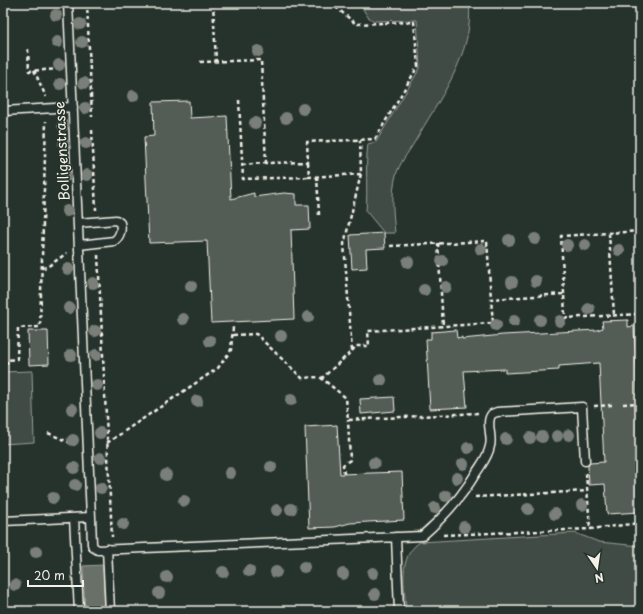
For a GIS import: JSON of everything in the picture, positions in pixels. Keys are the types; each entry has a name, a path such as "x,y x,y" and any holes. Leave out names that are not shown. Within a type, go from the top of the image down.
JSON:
{"lane":[{"name":"Bolligenstrasse","path":"68,3 93,547 98,550 110,549"},
{"path":"3,111 73,107"},
{"path":"78,222 116,220 121,226 116,240 79,245"},
{"path":"110,611 110,549 422,536 437,524 460,498 486,458 491,443 490,418 492,414 497,412 582,407 585,461"},
{"path":"3,521 91,517"},
{"path":"74,518 79,611"},
{"path":"396,537 399,611"}],"path":[{"path":"87,3 92,117"},
{"path":"213,3 216,62"},
{"path":"309,177 307,142 374,139 418,66 414,22 356,24 332,4 316,5 314,3"},
{"path":"28,49 29,71 71,69"},
{"path":"200,62 261,60 266,164"},
{"path":"3,368 7,368 7,360 17,359 18,328 40,328 45,130 48,109 47,99 34,70"},
{"path":"239,100 243,179 361,174"},
{"path":"92,130 97,221"},
{"path":"352,351 344,244 361,174 360,140"},
{"path":"242,165 308,162"},
{"path":"317,176 319,215"},
{"path":"640,231 561,236 565,318 640,314"},
{"path":"609,233 614,315"},
{"path":"321,379 356,346 369,346 368,331 493,323 487,240 390,246"},
{"path":"98,243 110,549"},
{"path":"438,243 443,326"},
{"path":"42,268 47,267 79,245"},
{"path":"491,299 564,294"},
{"path":"107,443 216,370 232,350 233,327"},
{"path":"233,335 256,334 302,378 318,377 346,398 350,460 343,465 344,474"},
{"path":"623,404 640,403"},
{"path":"582,407 614,405"},
{"path":"348,420 497,412"},
{"path":"48,433 88,452"},
{"path":"585,461 590,528"},
{"path":"460,498 587,491"},
{"path":"422,536 590,528 640,523"}],"shaded area":[{"path":"359,3 469,3 469,22 461,58 444,93 397,171 394,182 393,196 395,233 384,233 366,211 367,152 368,144 376,142 420,68 417,20 374,21 368,17"},
{"path":"32,371 34,442 3,444 3,372"},
{"path":"575,533 599,542 640,546 640,611 406,611 404,583 405,564 413,548 420,542"},
{"path":"103,565 105,611 85,611 83,566"}],"building":[{"path":"189,101 190,118 227,116 231,199 254,193 254,197 284,193 296,194 296,205 309,205 310,229 291,230 294,319 211,323 207,241 149,243 144,137 154,136 153,102"},
{"path":"384,233 385,248 366,249 367,268 352,269 350,235"},
{"path":"628,320 628,327 634,326 640,434 640,512 607,514 605,484 589,485 588,466 590,463 604,462 599,363 559,366 559,370 505,373 505,369 464,371 467,407 430,409 426,339 431,339 431,332 456,330 457,338 462,337 462,339 503,335 597,330 603,328 602,321"},
{"path":"28,331 48,331 49,364 29,365"},
{"path":"394,397 395,411 361,414 360,399"},
{"path":"337,425 340,474 402,472 404,520 350,523 335,527 309,528 305,427"}]}
